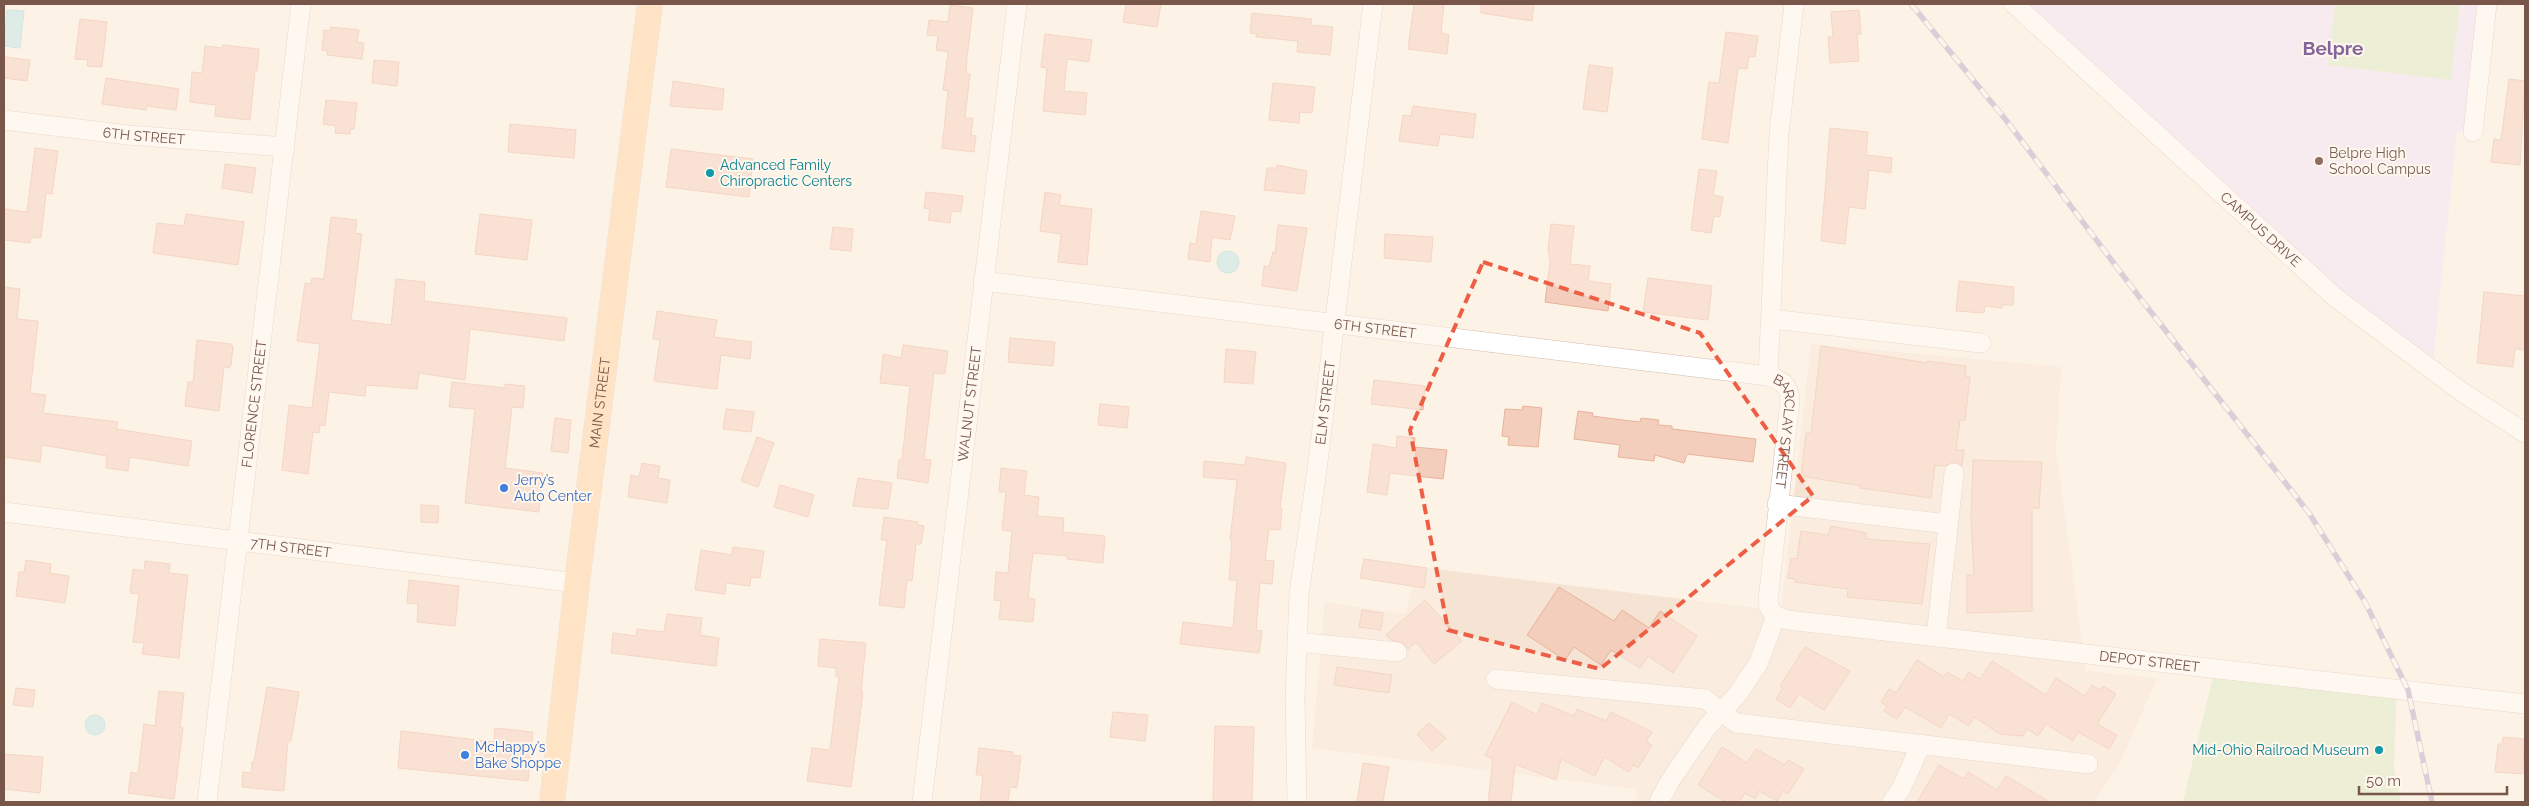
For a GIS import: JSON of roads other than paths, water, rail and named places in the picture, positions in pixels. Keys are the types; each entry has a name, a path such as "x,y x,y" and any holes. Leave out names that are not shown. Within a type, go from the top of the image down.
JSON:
{"main road":[{"name":"MAIN STREET","path":"552,802 577,583 650,4"}],"street":[{"name":"FLORENCE STREET","path":"207,802 301,4"},
{"name":"WALNUT STREET","path":"922,802 1017,4"},
{"name":"ELM STREET","path":"1296,802 1295,697 1299,594 1317,470 1373,4"},
{"name":"BARCLAY STREET","path":"1776,616 1771,612 1768,601 1790,391 1784,382 1768,376 1780,133 1794,4"},
{"name":"CAMPUS DRIVE","path":"2014,4 2336,298 2462,392 2525,433"},
{"path":"2473,132 2487,4"},
{"name":"6TH STREET","path":"4,120 128,136 285,147"},
{"name":"6TH STREET","path":"983,282 1768,376"},
{"path":"1770,319 1981,343"},
{"path":"1936,637 1954,473"},
{"path":"1777,504 1948,524"},
{"name":"7TH STREET","path":"4,512 577,583"},
{"path":"1659,802 1670,781 1707,727 1736,695 1758,664 1776,616"},
{"name":"DEPOT STREET","path":"1776,616 1788,620 2525,704"},
{"path":"1297,642 1397,652"},
{"path":"1496,680 1705,699 1722,710 1736,723 2088,764"},
{"path":"1892,802 1902,787 1921,744"}],"water":[{"path":"7,10 24,11 20,48 4,46"},
{"path":"1224,251 1232,251 1239,258 1239,266 1232,273 1224,273 1217,266 1217,258"},
{"path":"91,715 99,715 105,721 105,729 99,735 91,735 85,729 85,721"}],"railway":[{"path":"1911,4 2006,120 2140,298 2309,513 2365,602 2408,690 2432,802"}],"place":[{"name":"Belpre High School Campus","path":"2319,161"},
{"name":"Advanced Family Chiropractic Centers","path":"710,173"},
{"name":"Jerry’s Auto Center","path":"504,488"},
{"name":"Mid-Ohio Railroad Museum","path":"2379,750"},
{"name":"McHappy’s Bake Shoppe","path":"465,755"}],"district":[{"name":"Belpre","path":"2333,48"}]}
